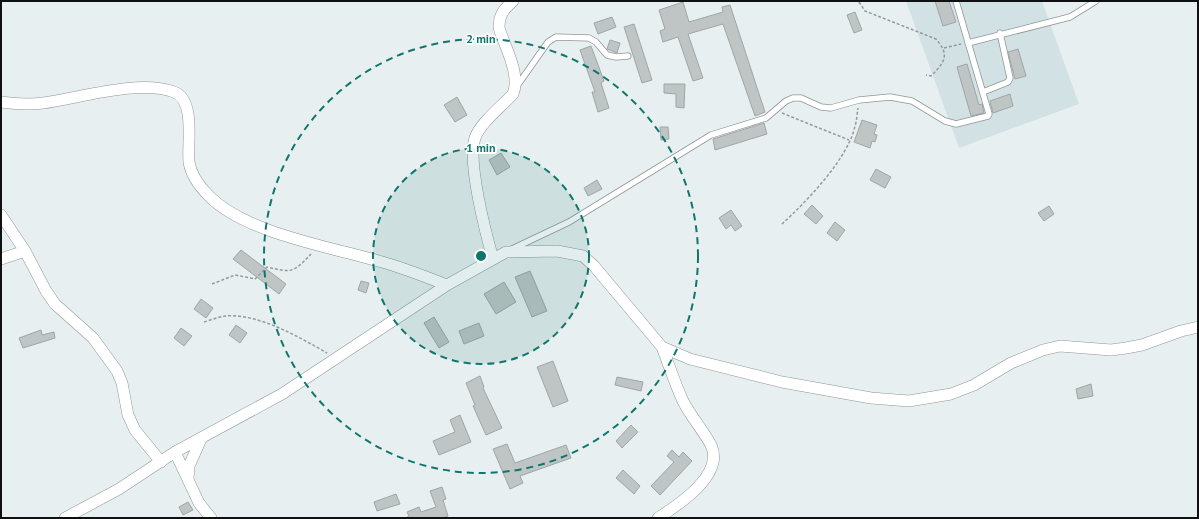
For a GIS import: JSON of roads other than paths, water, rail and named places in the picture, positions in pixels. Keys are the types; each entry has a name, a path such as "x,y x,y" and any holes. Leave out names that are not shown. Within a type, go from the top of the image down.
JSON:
{"street":[{"path":"493,259 485,230 472,153 475,138 481,128 513,94 515,88 515,78 499,28 499,20 502,11 512,1"},
{"path":"1,102 42,104 122,89 160,88 176,93 183,100 188,113 189,163 196,181 209,197 232,214 253,224 319,245 383,262 447,285"},
{"path":"1,215 25,251 46,291 55,304 93,338 117,371 122,383 128,415 135,430 161,462"},
{"path":"1,259 25,251"},
{"path":"65,518 119,489 175,452 282,394 447,285 493,259 506,252 557,251 583,256 594,266 662,347 683,401 712,447 714,459 711,470 696,490 658,518"},
{"path":"662,347 690,359 782,382 871,398 910,401 950,394 968,387 1011,364 1043,350 1060,346 1111,350 1126,348 1142,345 1181,331 1198,327"},
{"path":"188,479 189,466 201,439"},
{"path":"175,452 199,502 211,518"}],"lane":[{"path":"506,252 569,222 711,135 766,118 786,101 793,98 801,98 822,107 831,108 859,100 890,97 912,101 945,121 956,124 988,116 989,114 983,92 956,1"},
{"path":"968,43 1000,33 1070,17 1096,1"},
{"path":"983,92 1008,82 1010,78 1000,33"},
{"path":"515,88 548,42 556,37 589,38 596,42 607,55 616,57 628,56"}]}
